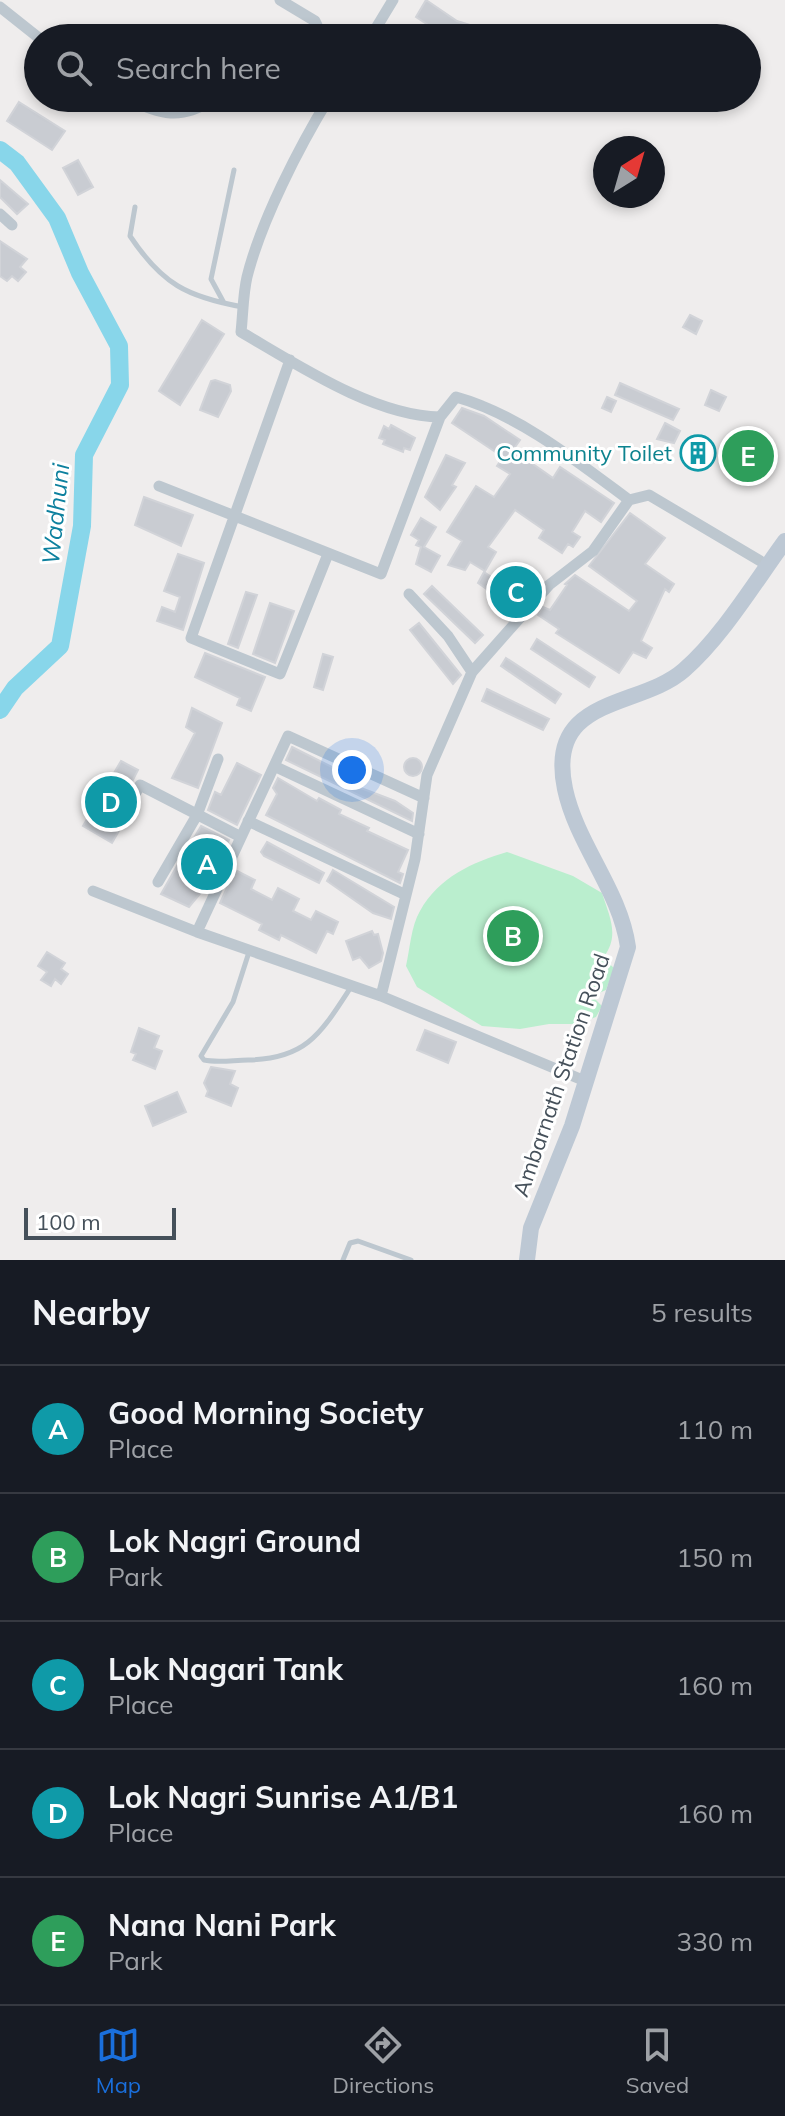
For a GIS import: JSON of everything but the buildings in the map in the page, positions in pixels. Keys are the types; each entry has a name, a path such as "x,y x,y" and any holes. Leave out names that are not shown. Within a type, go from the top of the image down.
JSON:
{"main road":[{"name":"Ambarnath Station Road","path":"530,1259 531,1228 572,1126 628,947 624,920 565,789 565,751 578,724 596,710 682,673 785,541"}],"street":[{"path":"280,0 316,24"},
{"path":"378,24 393,0"},
{"path":"0,7 24,26"},
{"path":"153,112 159,115 175,112"},
{"path":"321,112 295,159 246,278 241,332 290,360 399,411 440,417"},
{"path":"0,214 12,225"},
{"path":"290,360 190,635 193,641 280,674 328,554"},
{"path":"159,486 381,574 440,417 456,397 480,404 534,435 629,500"},
{"path":"381,996 406,895 434,753 471,681 472,672 549,585 593,551 629,500 649,495 767,565"},
{"path":"409,594 448,636 472,672"},
{"path":"197,932 288,736 424,798"},
{"path":"158,882 197,815 218,759"},
{"path":"274,766 419,834"},
{"path":"125,813 140,785 241,837"},
{"path":"248,821 406,895"},
{"path":"93,891 197,932 381,996 585,1081"}],"lane":[{"path":"225,304 211,279 234,170"},
{"path":"135,207 130,236 147,262 174,286 203,300 244,308"},
{"path":"250,951 233,1002 201,1056 204,1060 273,1059 296,1052 325,1027 351,987"},
{"path":"343,1260 350,1243 358,1241 411,1260"}],"green space":[{"path":"728,435 777,458 768,477 719,453"},
{"path":"507,852 573,876 602,893 612,934 603,958 614,968 606,990 592,996 602,1006 596,1017 577,1024 549,1024 520,1029 482,1026 417,987 406,966 415,924 428,899 458,872"}],"waterway":[{"name":"Wadhuni","path":"0,150 17,163 57,218 80,273 119,346 120,385 84,455 82,526 60,646 15,688 0,710"}],"place":[{"name":"Community Toilet","path":"698,453"},
{"name":"Nana Nani Park","path":"748,456"},
{"name":"Lok Nagari Tank","path":"516,592"},
{"name":"Lok Nagri Sunrise A1/B1","path":"111,802"},
{"name":"Good Morning Society","path":"207,864"},
{"name":"Lok Nagri Ground","path":"513,936"}]}
